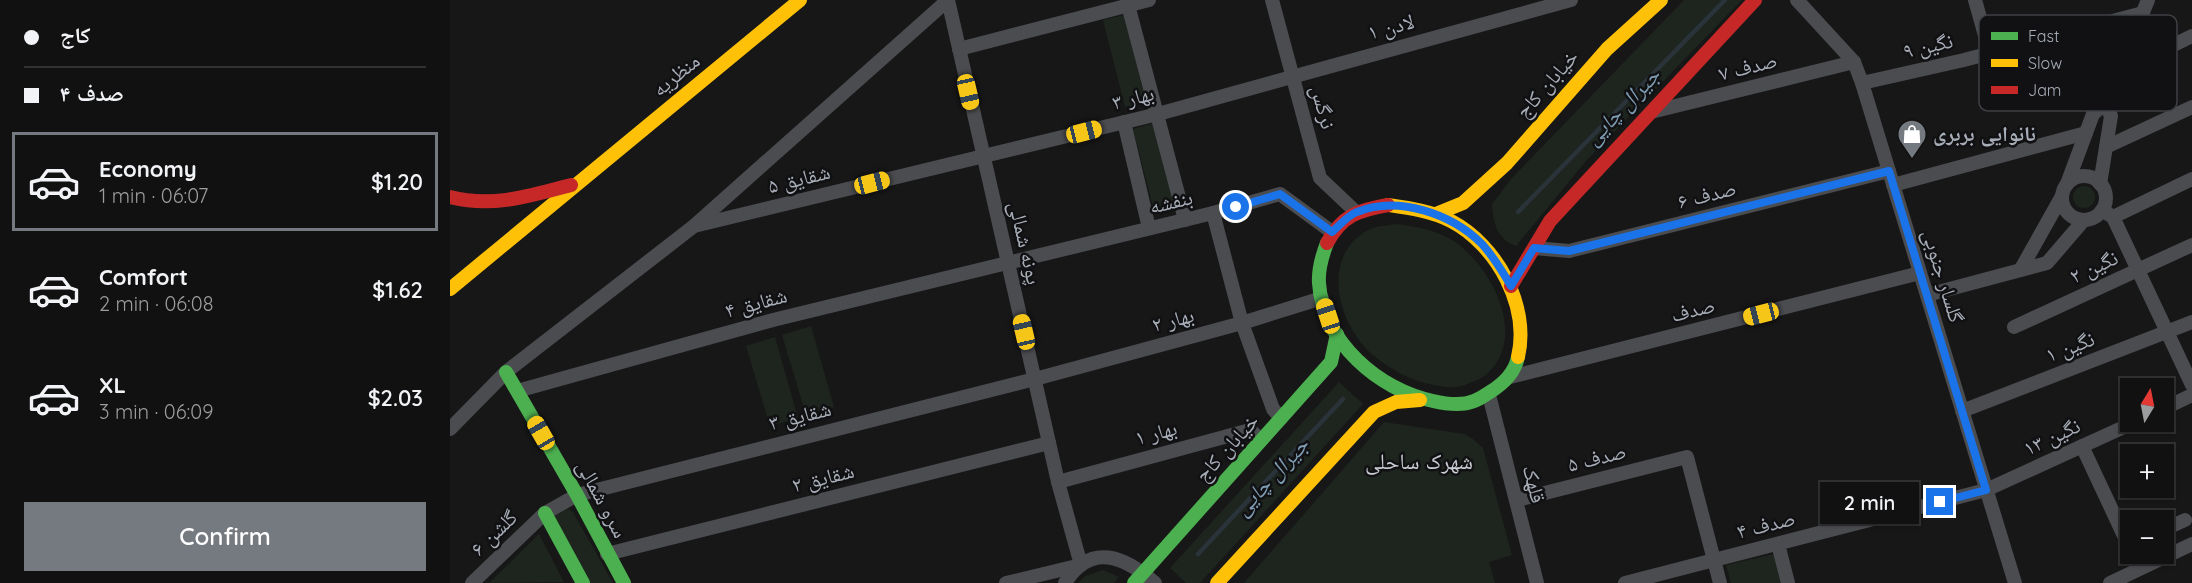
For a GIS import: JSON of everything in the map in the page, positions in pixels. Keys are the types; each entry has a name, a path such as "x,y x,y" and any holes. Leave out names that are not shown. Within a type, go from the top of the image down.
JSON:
{"main road":[{"name":"منظریه","path":"450,289 800,0"},
{"name":"خیابان کاج","path":"1436,214 1463,203 1507,163 1607,48 1661,0"},
{"path":"1511,286 1550,221 1755,0"},
{"name":"منظریه","path":"450,197 479,203 503,202 578,183"},
{"path":"1388,205 1436,214 1460,226 1481,243 1498,263 1511,286 1520,313 1523,341 1519,360 1510,377 1490,395 1468,404 1442,403 1390,386 1360,363 1337,334 1322,298 1319,280 1321,255 1332,232 1356,212 1388,205"},
{"name":"خیابان کاج","path":"1139,578 1331,362 1337,334"},
{"name":"سرو شمالی","path":"506,372 577,495 624,583"},
{"path":"1217,583 1374,412 1396,402 1425,399"},
{"path":"545,513 583,583"}],"street":[{"path":"450,429 506,372 694,226 948,0"},
{"name":"پونه شمالی","path":"948,0 1058,482 1081,565"},
{"path":"958,49 1149,0"},
{"name":"نرگس","path":"1272,0 1320,178 1356,212"},
{"name":"لادن ۱","path":"1292,76 1571,0"},
{"name":"گلسار جنوبی","path":"1797,0 1854,62 1862,83 2015,583"},
{"path":"1975,0 1979,15"},
{"path":"2142,13 2148,0"},
{"path":"1128,5 1185,220"},
{"name":"نگین ۹","path":"2134,15 2142,13"},
{"path":"2177,43 2192,36"},
{"name":"نگین ۹","path":"1862,83 1979,56"},
{"name":"صدف ۷","path":"1651,112 1854,62"},
{"name":"بهار ۳","path":"983,156 1158,114 1292,76"},
{"path":"2106,147 2192,107"},
{"path":"2021,269 2064,190 2093,114 2096,111"},
{"path":"2100,184 2111,116 2109,111"},
{"path":"1124,122 1149,228"},
{"path":"1893,185 2086,133"},
{"name":"شقایق ۵","path":"694,226 983,156"},
{"name":"صدف ۶","path":"1534,248 1569,251 1889,171"},
{"path":"2192,180 2108,213 2084,220 2077,219 2065,210 2064,190 2074,178 2081,176 2095,179 2100,184 2106,196 2108,213 2139,269 2192,385"},
{"name":"بنفشه","path":"1008,263 1213,213 1280,194 1332,232"},
{"path":"1213,213 1242,323 1273,409 1281,418"},
{"path":"1927,296 2047,263 2084,220"},
{"name":"نگین ۲","path":"2014,327 2192,245"},
{"name":"شقایق ۴","path":"517,391 773,320 1008,263"},
{"name":"صدف","path":"1510,377 1920,273"},
{"name":"بهار ۲","path":"1035,379 1242,323 1322,298"},
{"name":"نگین ۱","path":"1962,411 2192,322"},
{"name":"شقایق ۳","path":"545,513 577,495 1035,379"},
{"name":"قلهک","path":"1490,395 1537,583"},
{"path":"2174,404 2192,395"},
{"name":"نگین ۱۳","path":"1986,490 2120,429"},
{"name":"بهار ۱","path":"1058,482 1250,430 1261,440"},
{"name":"شقایق ۲","path":"608,554 1049,442"},
{"path":"2082,446 2120,527"},
{"name":"صدف ۵","path":"1516,500 1687,457 1714,560"},
{"name":"صدف ۴","path":"1625,583 1986,490"},
{"name":"گلشن ۶","path":"472,583 545,513"},
{"path":"2174,525 2185,520"},
{"path":"1778,544 1788,583"},
{"path":"2110,583 2192,544"},
{"path":"1006,583 1081,565 1099,558 1114,558 1129,563 1139,578 1155,583"},
{"path":"1714,560 1720,583"},
{"path":"1065,583 1071,572 1081,565"}],"shaded area":[{"path":"1684,0 1742,0 1586,161 1516,246 1504,239 1497,230 1492,204 1512,178"},
{"path":"1124,15 1146,102 1125,107 1103,20"},
{"path":"1154,123 1176,210 1155,215 1133,129"},
{"path":"2084,186 2092,189 2095,197 2092,205 2084,208 2076,205 2073,197 2076,189"},
{"path":"1394,224 1426,229 1455,242 1468,253 1492,284 1500,302 1505,339 1500,357 1489,372 1481,378 1454,387 1409,378 1373,355 1351,327 1343,309 1339,291 1339,274 1343,257 1353,242 1368,230"},
{"path":"811,326 834,407 806,415 782,335"},
{"path":"775,337 798,418 770,426 746,346"},
{"path":"1339,382 1363,404 1200,583 1186,583 1170,568"},
{"path":"1384,422 1464,434 1483,448 1512,555 1489,562 1495,583 1244,583"},
{"path":"561,508 573,512 613,583 588,583 554,517"},
{"path":"539,534 564,582 489,583"},
{"path":"1774,554 1781,583 1731,583 1726,565"},
{"path":"1103,570 1119,577 1114,583 1078,583 1085,576"}],"waterway":[{"name":"جیرال چایی","path":"1518,212 1725,0"},
{"name":"جیرال چایی","path":"1198,554 1343,399"}],"traffic: fast":[{"path":"1327,243 1321,263 1319,283 1323,305 1331,325 1357,360 1393,386 1433,401 1454,404 1469,403 1495,389 1504,381 1514,368 1518,357"},
{"path":"1134,583 1331,362 1337,334"},
{"path":"506,372 577,495 624,583"},
{"path":"545,513 583,583"}],"traffic: slow":[{"path":"450,289 800,0"},
{"path":"1436,214 1463,203 1507,163 1607,49 1661,0"},
{"path":"1388,205 1420,210 1451,221 1483,245 1496,261 1514,298 1519,318 1518,357"},
{"path":"1217,583 1374,412 1396,402 1420,400"}],"traffic: jam":[{"path":"1511,286 1550,221 1755,0"},
{"path":"450,197 496,201 526,197 571,185"},
{"path":"1327,243 1339,226 1352,215 1388,205"}],"place":[{"name":"نانوایی بربری","path":"1912,160"}],"district":[{"name":"شهرک ساحلی","path":"1419,461"}],"route":[{"path":"1236,207 1280,194 1332,232 1356,212 1388,205 1436,214 1460,226 1481,243 1498,263 1511,286 1534,248 1569,251 1889,171 1986,490 1940,502"}]}
